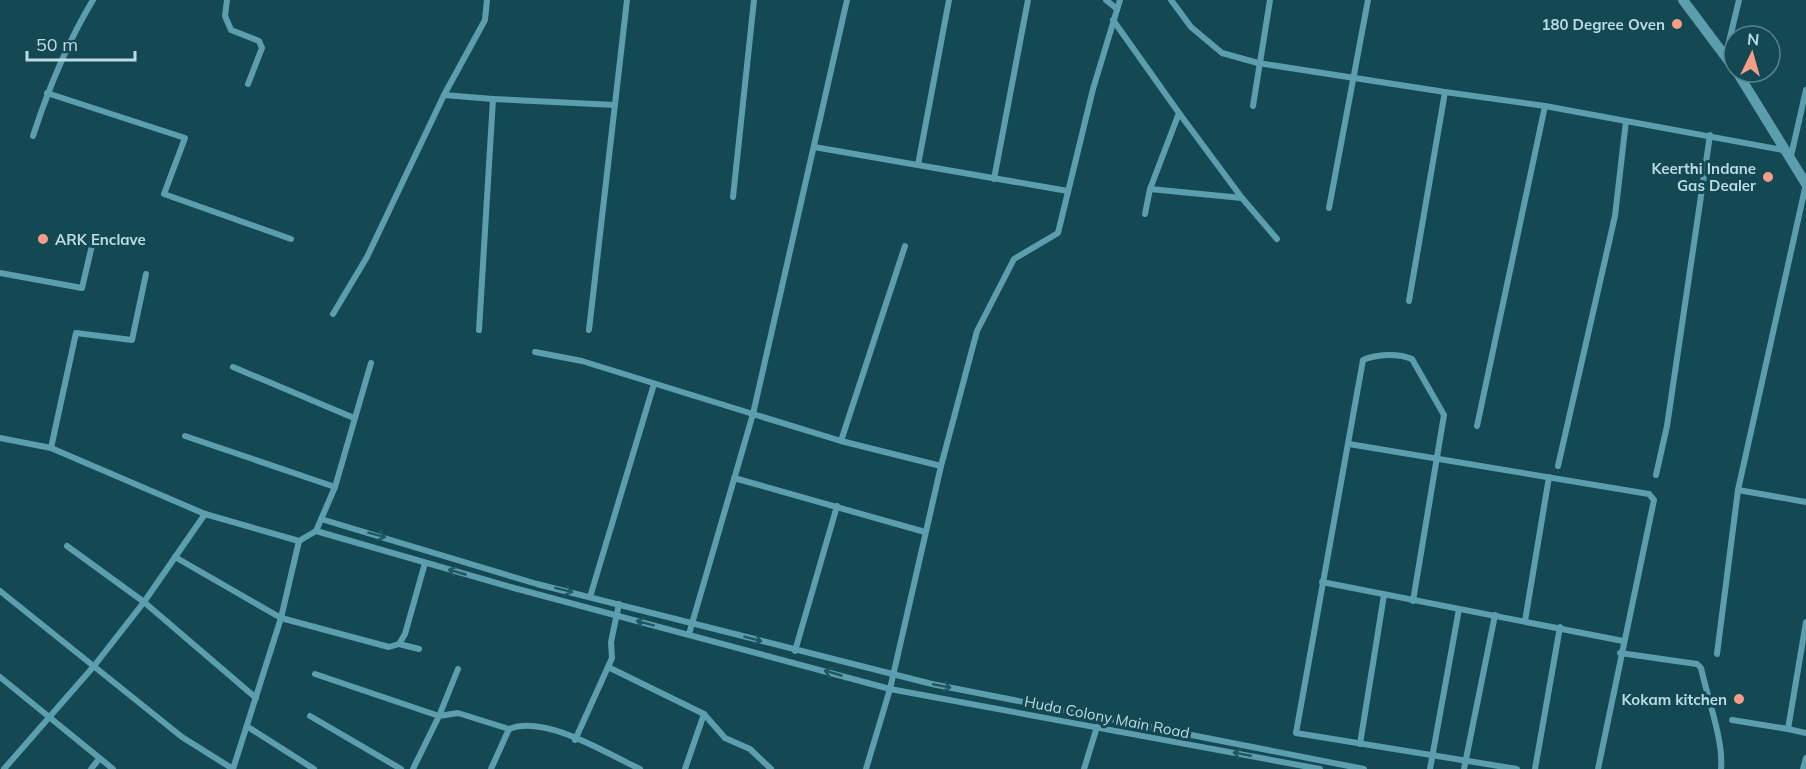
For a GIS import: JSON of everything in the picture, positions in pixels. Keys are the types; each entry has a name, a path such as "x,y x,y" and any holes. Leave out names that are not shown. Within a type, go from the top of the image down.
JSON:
{"street":[{"path":"33,136 47,93 70,38 93,0"},
{"path":"227,0 225,16 231,30 259,41 262,48 248,84"},
{"path":"333,314 367,257 444,95 485,20 487,0"},
{"path":"589,330 627,0"},
{"path":"734,197 754,0"},
{"path":"688,634 753,414 847,0"},
{"path":"918,165 949,0"},
{"path":"994,179 1028,0"},
{"path":"1106,0 1117,9"},
{"path":"866,769 890,689 941,466 977,331 1014,259 1058,233 1093,89 1120,0"},
{"path":"1171,0 1178,3 1191,27 1222,53 1258,63 1545,106 1783,150"},
{"path":"1253,106 1258,63 1270,0"},
{"path":"1329,208 1368,0"},
{"path":"1683,0 1722,49"},
{"path":"1733,24 1739,0"},
{"path":"1113,20 1242,198 1277,239"},
{"path":"1717,654 1738,490 1806,184 1744,84"},
{"path":"1790,160 1806,90"},
{"path":"1409,301 1445,92"},
{"path":"47,93 185,138 164,194 291,239"},
{"path":"444,95 615,105"},
{"path":"479,330 493,99"},
{"path":"1477,426 1545,106"},
{"path":"1145,214 1150,189 1179,113"},
{"path":"1558,466 1615,216 1626,121"},
{"path":"1656,475 1667,426 1710,135"},
{"path":"814,147 1068,191"},
{"path":"1150,189 1242,198"},
{"path":"0,273 82,288 93,241"},
{"path":"841,441 905,246"},
{"path":"51,448 76,333 132,340 146,274"},
{"path":"535,352 582,361 841,441 941,466"},
{"path":"1413,601 1444,415 1412,359 1403,355 1363,360 1296,733 1517,769"},
{"path":"0,591 182,737 233,769 281,618 299,541 316,531 334,487 371,363"},
{"path":"233,367 354,418"},
{"path":"590,597 654,384"},
{"path":"185,436 334,487"},
{"path":"0,438 51,448 205,514 299,541"},
{"path":"1349,444 1649,494 1654,500 1620,653 1598,769"},
{"path":"1524,621 1549,477"},
{"path":"734,478 925,532"},
{"path":"1738,490 1806,502"},
{"path":"795,651 837,506"},
{"path":"4,769 94,666 144,602 205,514"},
{"path":"321,519 590,597 893,675 1364,769"},
{"name":"Huda Colony Main Road","path":"316,531 425,563 890,689 1320,769"},
{"path":"67,546 144,602 256,698"},
{"path":"175,557 281,618 389,647 399,644 419,649"},
{"path":"399,644 405,634 425,563"},
{"path":"1322,582 1384,596 1560,627 1623,641"},
{"path":"1360,744 1384,596"},
{"path":"575,740 612,658 611,642 619,604"},
{"path":"1430,769 1459,609"},
{"path":"1464,769 1495,615"},
{"path":"1788,729 1806,622"},
{"path":"1534,769 1560,627"},
{"path":"1620,653 1697,664 1701,668 1717,738 1723,752 1721,769"},
{"path":"608,667 704,714 725,738 750,749 771,769"},
{"path":"413,769 439,716 458,669"},
{"path":"315,674 439,716 458,713 509,729 521,724 539,725 640,769"},
{"path":"0,677 113,769"},
{"path":"685,769 704,714"},
{"path":"310,716 401,769"},
{"path":"1732,720 1806,733"},
{"path":"248,727 314,769"},
{"path":"1084,769 1097,727"},
{"path":"491,769 509,729"},
{"path":"1803,769 1806,758"},
{"path":"92,769 99,759"}],"place":[{"name":"180 Degree Oven","path":"1677,24"},
{"name":"Keerthi Indane Gas Dealer","path":"1768,177"},
{"name":"ARK Enclave","path":"43,239"},
{"name":"Kokam kitchen","path":"1739,699"}]}
